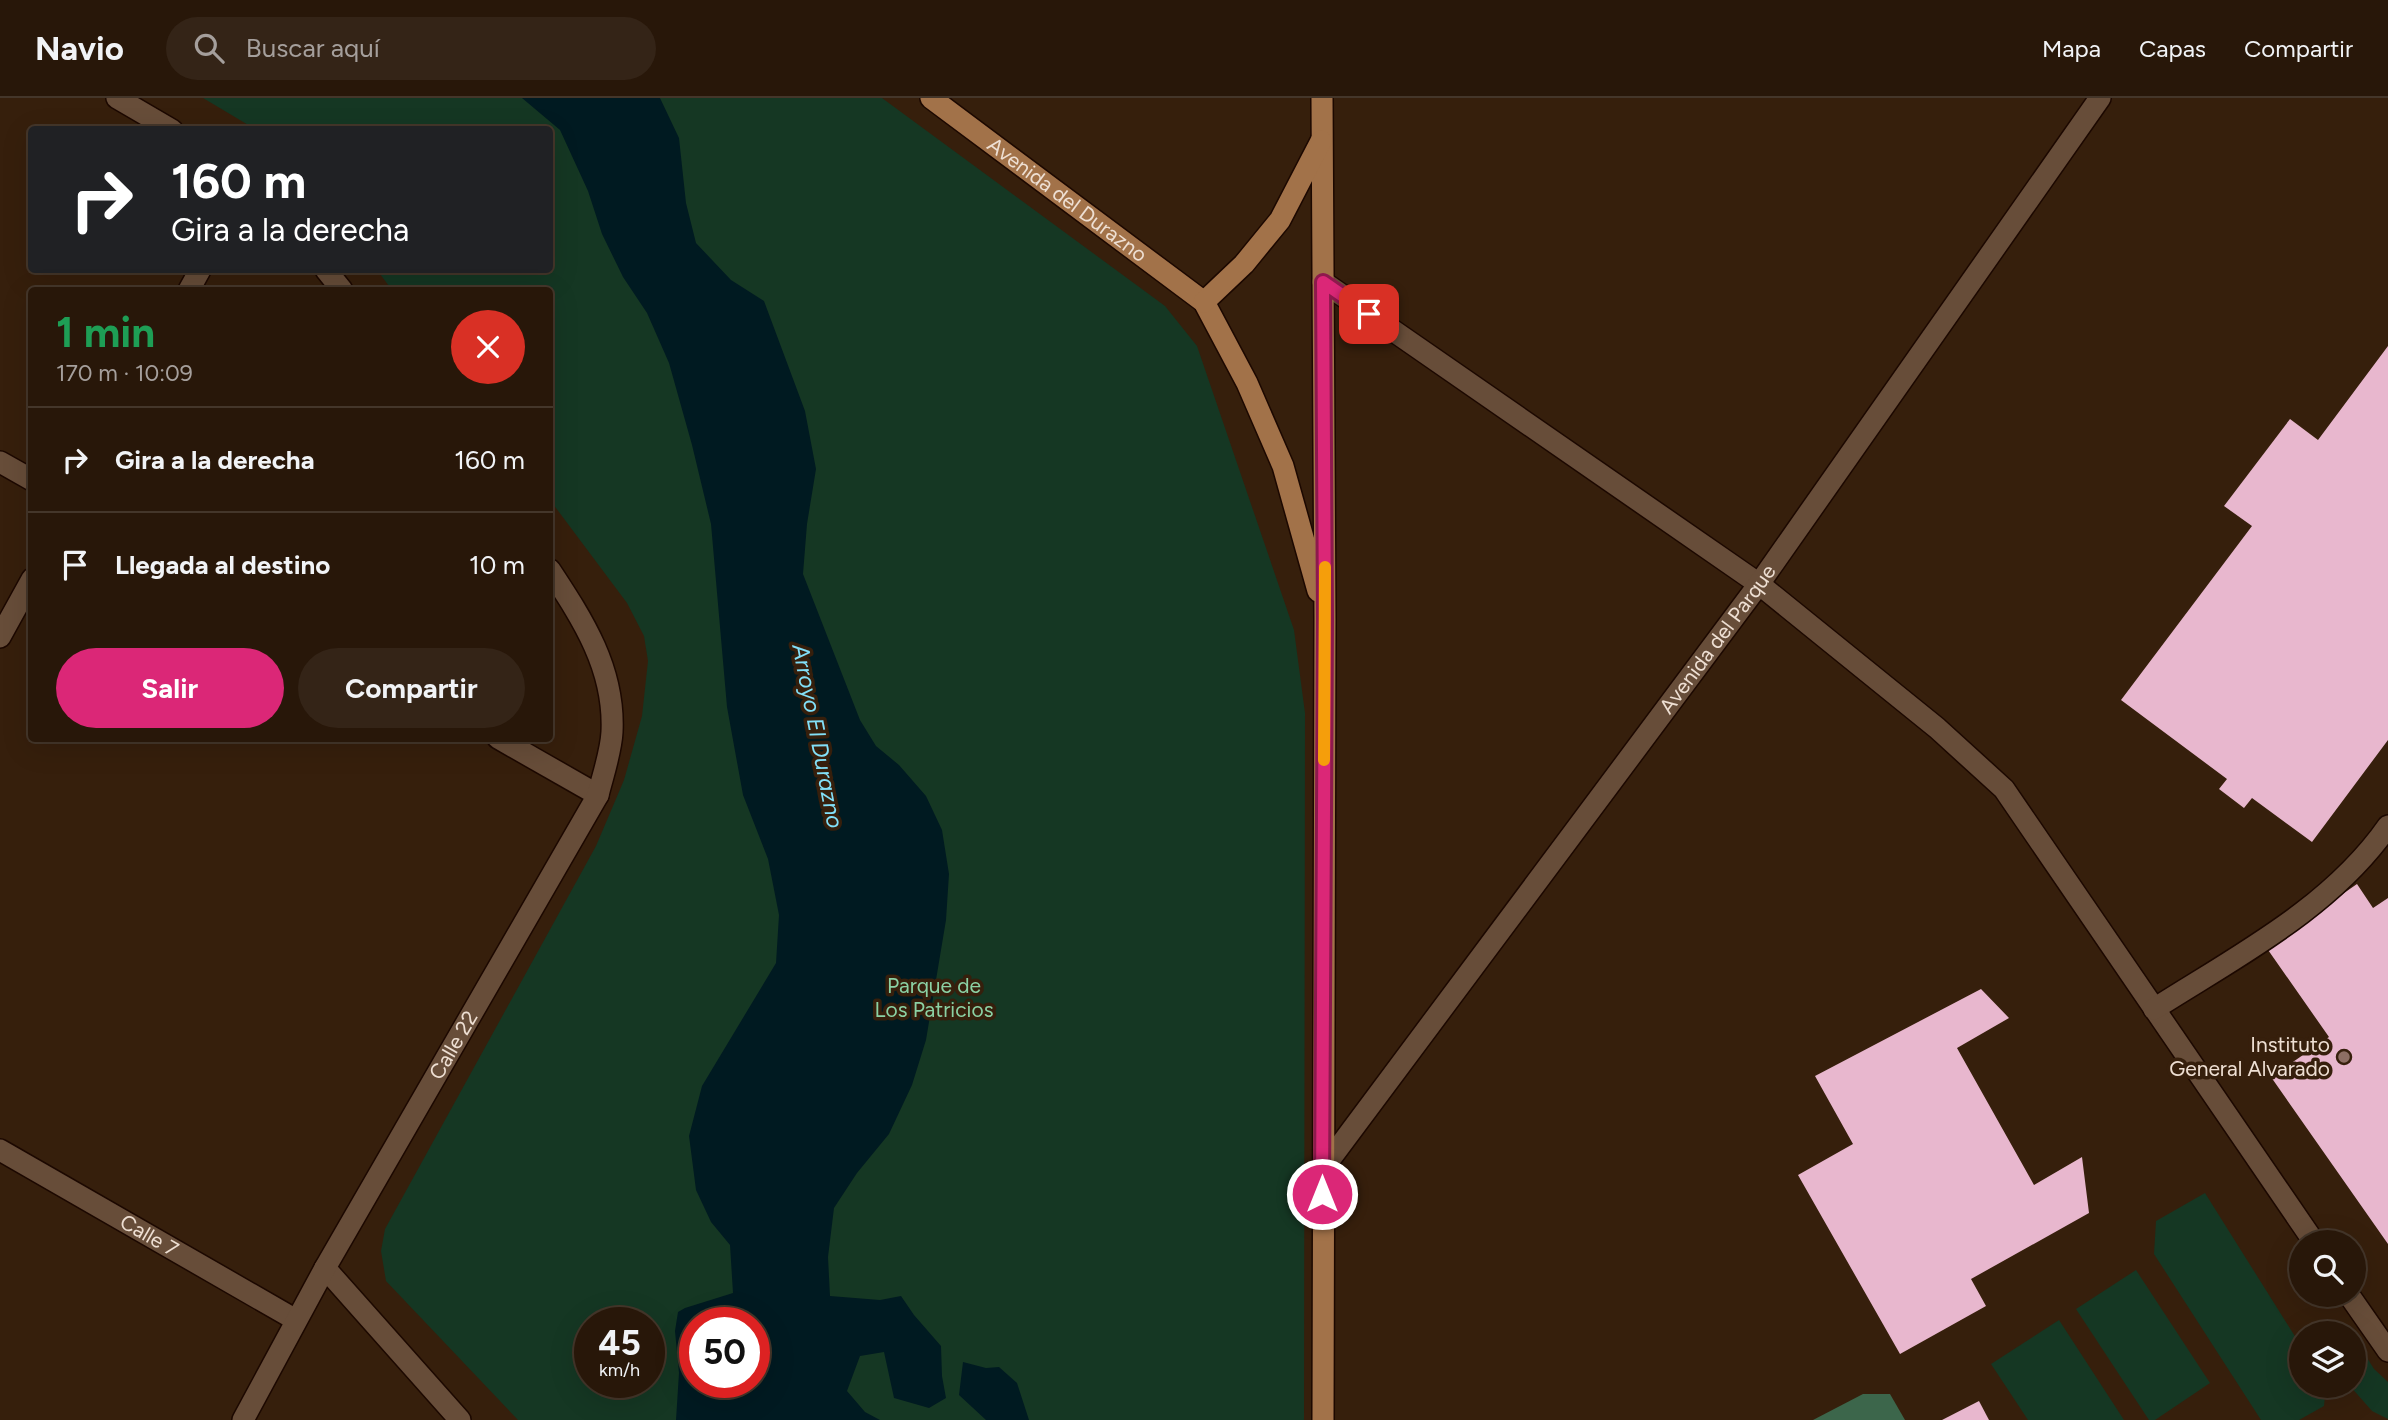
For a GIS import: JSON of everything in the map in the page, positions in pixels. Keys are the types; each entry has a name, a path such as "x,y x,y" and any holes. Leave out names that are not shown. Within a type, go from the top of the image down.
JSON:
{"main road":[{"name":"Avenida del Durazno","path":"931,98 1204,302"},
{"path":"1322,98 1325,619 1323,1420"},
{"path":"1322,139 1280,220 1244,264 1204,302 1247,383 1283,467 1325,619"}],"street":[{"path":"117,98 165,126"},
{"name":"Avenida del Parque","path":"1322,1170 1759,584 2100,98"},
{"path":"328,273 340,287"},
{"path":"1323,282 1759,584 1881,681 2004,789 2306,1230"},
{"path":"0,463 28,478"},
{"name":"Calle 22","path":"243,1420 325,1268 598,795 612,733 608,684 600,654 553,575"},
{"path":"0,637 28,586"},
{"path":"505,742 598,795"},
{"path":"2154,1009 2299,916 2344,879 2388,826"},
{"name":"Calle 7","path":"0,1150 296,1320"},
{"path":"325,1268 460,1420"},
{"path":"2357,1307 2388,1351"}],"green space":[{"name":"Parque de Los Patricios","path":"203,98 882,98 1165,306 1197,346 1294,630 1305,713 1304,1420 518,1420 386,1281 381,1251 385,1229 596,846 624,780 642,716 648,661 644,636 627,603 553,504 553,287 390,287 379,273 553,273 553,126 250,126"},
{"path":"2205,1193 2289,1327 2289,1398 2325,1398 2324,1406 2299,1420 2261,1420 2154,1254 2156,1221"},
{"path":"2136,1270 2210,1383 2155,1420 2149,1420 2076,1309"},
{"path":"2059,1320 2124,1420 2028,1420 1991,1364"},
{"path":"2366,1356 2374,1369 2388,1382 2388,1419 2372,1411 2361,1398 2366,1398"},
{"path":"1863,1394 1890,1394 1905,1420 1813,1420"}],"water":[{"name":"Arroyo El Durazno","path":"522,98 660,98 679,138 686,203 696,243 731,280 764,301 805,411 816,469 807,524 803,574 860,720 876,746 899,765 926,796 942,830 949,874 946,920 926,1040 912,1085 889,1134 857,1173 834,1208 828,1257 830,1296 880,1300 901,1296 941,1346 946,1398 929,1408 894,1398 884,1352 860,1356 847,1391 865,1412 880,1420 676,1420 679,1373 679,1398 770,1398 770,1307 688,1307 733,1293 730,1245 711,1222 696,1190 689,1136 702,1086 776,963 779,915 768,859 743,795 727,707 711,524 692,445 669,363 647,313 623,277 602,234 588,191 560,130"},
{"path":"679,1311 679,1373 675,1331"},
{"path":"963,1362 986,1368 999,1367 1017,1383 1029,1420 986,1420 959,1395"}],"building":[{"path":"2388,346 2388,740 2312,842 2252,798 2244,808 2219,789 2227,779 2121,700 2252,526 2224,506 2290,419 2318,440"},
{"name":"Instituto General Alvarado","path":"2357,884 2373,908 2388,898 2388,1244 2271,1077 2329,1037 2266,947"},
{"path":"1981,989 2009,1018 1957,1048 2034,1185 2082,1157 2089,1213 1971,1279 1986,1306 1900,1354 1798,1175 1853,1144 1815,1076"},
{"path":"1979,1401 1989,1420 1942,1420"}],"slow traffic":[{"path":"1324,760 1325,567"}],"place":[{"name":"Instituto General Alvarado","path":"2344,1057"}],"route":[{"path":"1322,1194 1325,619 1323,282 1369,314"}]}
